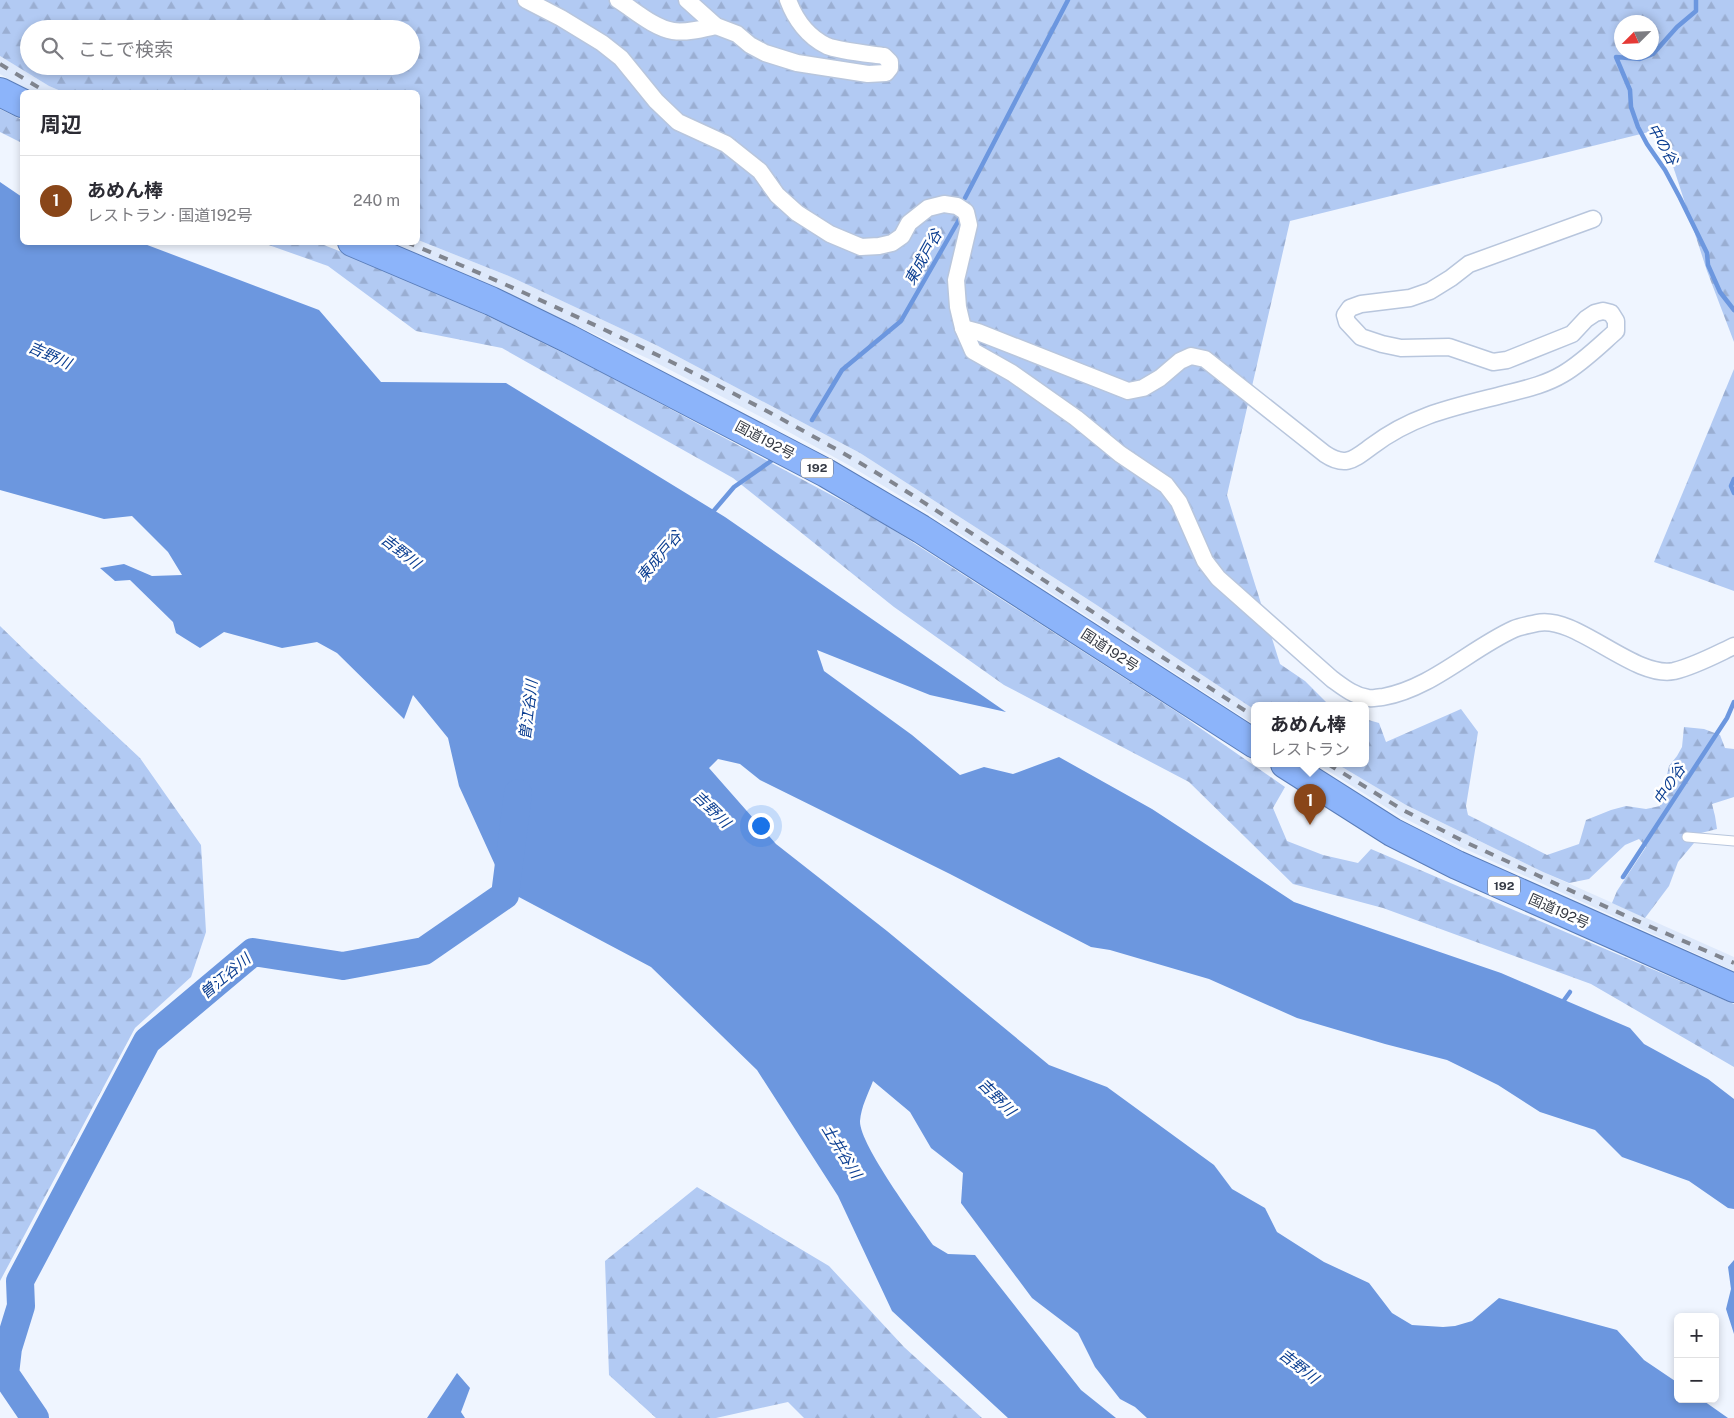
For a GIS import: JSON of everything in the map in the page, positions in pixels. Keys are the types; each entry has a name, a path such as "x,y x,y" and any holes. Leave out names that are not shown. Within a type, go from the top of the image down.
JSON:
{"highway":[{"path":"0,92 20,103"},
{"name":"国道192号","path":"359,245 490,301 560,334 819,469 921,529 1251,741"},
{"name":"国道192号","path":"1290,767 1392,832 1457,865 1734,988"}],"street":[{"path":"526,0 561,18 602,43 621,58 656,101 678,122 726,144 760,171 777,195 797,213 830,234 860,247 879,246 892,243 902,236 909,223 928,208 944,204 958,206 966,212 969,225 956,280 958,307 963,328 973,351 1052,401 1120,454 1166,485 1179,502 1205,561 1218,578 1332,679 1352,694 1370,699 1398,694 1425,682 1516,628 1544,621 1565,627 1656,671 1674,671 1734,646"},
{"path":"618,0 656,25 673,31 716,26"},
{"path":"687,0 716,26 737,34 750,45 765,53 797,63 868,74 886,72 890,68 890,62 884,56 828,46 812,37 800,23 788,0"},
{"path":"963,328 987,335 1128,391 1144,388 1160,378 1180,361 1191,356 1205,359 1325,454 1335,460 1345,462 1355,458 1389,433 1418,418 1539,385 1562,374 1616,331 1616,321 1611,313 1603,311 1595,313 1586,318 1572,334 1507,360 1493,362 1449,347 1402,348 1361,337 1346,322 1345,315 1350,308 1361,304 1410,298 1430,290 1451,278 1469,264 1593,219"}],"lane":[{"path":"1687,837 1734,841"}],"shaded area":[{"path":"0,56 20,68 20,75 31,75 58,90 27,90 0,74"},
{"path":"420,241 511,277 656,345 860,453 1095,604 1251,707 1251,722 925,511 852,467 767,420 649,359 505,293 393,245 420,245"},
{"path":"1322,767 1342,767 1406,805 1543,872 1734,957 1734,971 1461,847 1400,816"}],"green space":[{"path":"0,0 1734,0 1734,342 1707,271 1661,129 1290,221 1227,495 1280,664 1305,681 1326,702 1251,702 1251,707 1095,604 860,453 656,345 511,277 420,241 420,90 58,90 31,75 420,75 420,20 20,20 20,68 0,56"},
{"path":"0,109 20,119 20,142 0,132"},
{"path":"269,245 324,245 417,282 586,364 878,520 1177,712 1251,763 1251,767 1256,767 1285,787 1273,808 1287,841 1323,855 1358,863 1371,849 1734,1004 1734,1067 1591,984 1383,908 1293,884 1189,782 1004,685 894,607 733,478 502,348 416,331 328,266"},
{"path":"1734,369 1734,591 1654,562"},
{"path":"0,626 140,758 201,845 206,932 191,977 135,1028 0,1281"},
{"path":"1461,709 1478,732 1466,806 1468,815 1547,855 1579,844 1586,820 1626,806 1646,809 1660,806 1669,766 1682,747 1684,727 1704,729 1720,735 1725,748 1734,749 1734,797 1712,804 1717,829 1701,833 1678,862 1669,886 1645,918 1612,903 1617,891 1646,847 1639,839 1625,845 1589,879 1569,883 1406,805 1342,767 1369,767 1369,720 1379,723 1386,742"},
{"path":"697,1187 829,1266 904,1347 982,1418 804,1418 788,1402 716,1418 656,1418 609,1375 605,1261"}],"water":[{"path":"0,182 20,196 20,245 147,245 319,310 381,382 506,383 725,517 1006,712 930,695 817,650 824,671 912,735 960,775 984,767 1013,774 1059,757 1152,809 1294,902 1501,973 1630,1028 1644,1044 1708,1079 1734,1099 1734,1209 1728,1208 1689,1181 1622,1157 1595,1130 1540,1112 1498,1085 1447,1060 1297,1018 1209,979 1110,950 1091,947 950,874 760,780 740,764 718,759 709,768 776,844 887,931 1049,1065 1107,1087 1214,1165 1232,1189 1265,1208 1277,1232 1324,1262 1369,1283 1392,1313 1412,1325 1455,1326 1472,1321 1499,1298 1617,1330 1644,1360 1674,1380 1674,1403 1707,1403 1728,1418 1147,1418 1135,1407 1120,1399 1095,1367 1078,1333 1032,1298 961,1203 963,1173 931,1148 910,1112 873,1081 861,1116 862,1132 890,1183 933,1245 948,1254 975,1255 1081,1390 1116,1418 1008,1418 892,1311 838,1196 757,1070 651,967 517,896 520,831 504,830 495,865 459,786 448,738 413,695 404,719 337,653 317,642 282,648 224,632 200,648 176,633 173,622 130,580 115,581 100,568 124,564 152,576 182,575 168,552 132,516 104,519 0,490"},
{"path":"1734,1260 1734,1334 1726,1309 1731,1289 1728,1267"},
{"path":"457,1373 470,1388 461,1412 465,1418 427,1418"}],"waterway":[{"name":"東成戸谷","path":"965,198 1068,0"},
{"name":"中の谷","path":"1696,0 1696,11 1677,27 1653,54 1640,59 1616,57 1630,90 1631,107 1638,127 1680,198 1707,253 1708,265 1720,292 1734,310"},
{"name":"東成戸谷","path":"812,420 842,370 901,321 960,218"},
{"name":"東成戸谷","path":"711,514 734,487 771,461"},
{"name":"中の谷","path":"1734,479 1731,486 1734,493"},
{"name":"中の谷","path":"1623,877 1727,718 1734,702"},
{"name":"曽江谷川","path":"35,1418 5,1374 8,1348 21,1306 20,1281 147,1041 253,952 343,966 424,951 505,895 518,793"},
{"name":"中の谷","path":"1562,1003 1570,992"}],"railway":[{"path":"0,64 43,90"},
{"path":"413,245 578,317 690,371 801,429 908,493 1251,714"},
{"path":"1333,767 1403,810 1463,841 1734,963"}],"place":[{"name":"あめん棒","path":"1310,825"}],"water label":[{"name":"吉野川","path":"50,355"},
{"name":"吉野川","path":"401,551"},
{"name":"吉野川","path":"712,809"},
{"name":"吉野川","path":"997,1097"},
{"name":"土井谷川","path":"842,1151"},
{"name":"吉野川","path":"1299,1366"}]}
